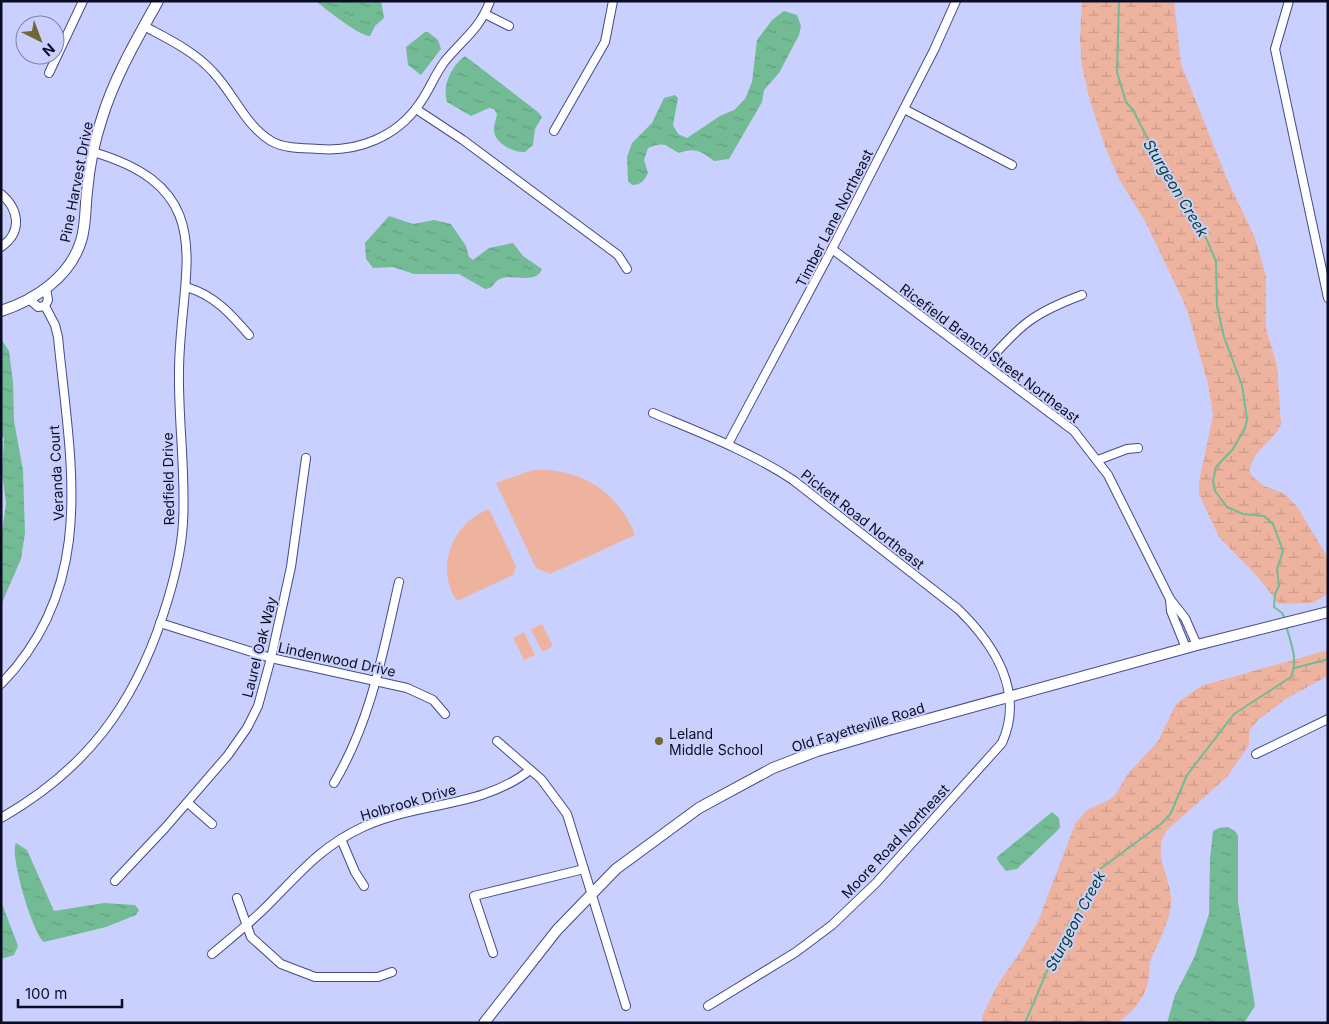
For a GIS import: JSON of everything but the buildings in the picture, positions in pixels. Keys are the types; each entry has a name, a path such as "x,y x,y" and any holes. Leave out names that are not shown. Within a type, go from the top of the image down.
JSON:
{"street":[{"path":"49,73 83,1"},
{"name":"Pine Harvest Drive","path":"1,311 29,299 66,271 81,242 93,152 114,86 158,1"},
{"path":"144,26 187,50 207,66 252,124 264,136 281,145 329,150 357,147 386,135 416,109 440,68 473,34 485,14 490,1"},
{"path":"554,131 605,42 613,1"},
{"name":"Timber Lane Northeast","path":"728,444 832,250 904,109 956,1"},
{"path":"1289,1 1275,49 1328,298"},
{"path":"485,14 509,26"},
{"path":"416,109 463,140 618,255 627,269"},
{"path":"904,109 1012,165"},
{"name":"Redfield Drive","path":"1,818 52,784 78,762 99,739 131,691 160,623 176,572 183,524 179,362 186,287 187,241 183,224 169,198 144,173 118,160 93,152"},
{"path":"1,194 13,206 17,221 13,236 1,247"},
{"name":"Ricefield Branch Street Northeast","path":"832,250 1062,420 1074,431 1098,460 1121,498 1170,599 1185,618 1197,645"},
{"path":"186,287 199,291 215,300 248,335"},
{"path":"29,299 35,306 44,306 48,300 46,288"},
{"path":"986,364 1027,321 1042,311 1082,295"},
{"name":"Veranda Court","path":"1,684 31,646 51,609 63,575 71,534 72,486 58,337 55,325 44,306"},
{"name":"Pickett Road Northeast","path":"653,412 753,456 793,480 958,609 974,624 992,650 1003,669 1009,697"},
{"path":"1098,460 1127,449 1138,448"},
{"name":"Laurel Oak Way","path":"115,881 188,803 228,755 247,728 258,706 272,658 296,539 306,458"},
{"path":"334,783 358,738 377,680 399,582"},
{"name":"Ricefield Branch Street Northeast","path":"1170,599 1171,611 1186,648"},
{"name":"Old Fayetteville Road","path":"484,1023 542,948 616,868 670,828 739,785 773,768 818,751 876,733 1197,645 1328,612"},
{"name":"Lindenwood Drive","path":"160,623 272,658 396,685 427,696 438,703 445,714"},
{"name":"Moore Road Northeast","path":"708,1006 820,934 876,883 1002,743 1008,725 1009,697"},
{"path":"1256,754 1328,718"},
{"path":"497,741 530,770 558,800 567,814 626,1006"},
{"name":"Holbrook Drive","path":"212,954 246,926 318,854 341,839 381,820 501,788 530,770"},
{"path":"188,803 212,824"},
{"path":"341,839 355,872 364,886"},
{"path":"492,953 474,896 584,869"},
{"path":"237,898 251,937 281,964 297,972 315,977 378,977 392,972"}],"green space":[{"path":"1082,1 1174,1 1181,64 1227,179 1255,238 1266,276 1266,329 1277,365 1281,424 1254,457 1250,471 1252,476 1264,486 1285,494 1298,508 1328,558 1328,594 1313,603 1279,604 1257,576 1219,537 1199,494 1199,482 1213,415 1208,384 1188,313 1180,294 1145,221 1119,179 1105,147 1089,97 1082,67 1080,39"},
{"path":"533,470 550,470 566,473 595,485 619,506 635,535 550,574 536,568 496,483"},
{"path":"489,509 516,566 513,575 457,601 450,588 447,575 451,548 457,535 466,524 476,515"},
{"path":"542,624 553,646 542,652 531,629"},
{"path":"524,632 535,655 524,660 513,638"},
{"path":"1328,650 1328,676 1287,698 1258,720 1249,731 1249,745 1227,777 1168,829 1163,838 1161,857 1171,895 1170,912 1151,959 1149,979 1144,994 1131,1011 1116,1023 983,1023 982,1016 998,984 1023,948 1039,919 1075,824 1087,810 1109,800 1116,794 1127,775 1158,741 1176,704 1201,686"}],"water":[{"path":"316,1 381,1 384,18 375,26 370,36 365,35 343,22"},
{"path":"784,11 797,15 801,26 799,35 779,73 764,90 762,102 729,159 714,161 694,150 679,153 662,144 654,146 648,148 644,160 648,173 647,176 640,183 632,185 628,181 627,157 632,143 652,123 664,98 675,95 678,98 673,125 678,134 687,138 720,116 734,110 745,99 752,82 757,40 772,20"},
{"path":"425,32 428,32 438,40 441,49 421,75 408,65 406,47"},
{"path":"465,56 542,117 535,129 533,145 525,152 510,149 497,139 494,130 497,114 494,109 489,108 471,116 447,102 446,89 449,77 456,65"},
{"path":"389,216 413,224 434,220 451,224 466,246 469,257 473,260 489,248 513,243 523,256 542,269 534,277 503,278 490,288 485,289 459,274 414,274 393,267 373,268 366,259 365,243"},
{"path":"1,339 9,351 13,382 14,421 23,470 25,533 21,559 1,605 1,540 6,503 2,472 4,438 1,436"},
{"path":"1052,812 1059,818 1060,827 1058,830 1017,869 1006,871 997,857"},
{"path":"1228,827 1235,831 1238,836 1238,902 1255,1006 1244,1023 1167,1023 1175,995 1194,958 1209,914 1210,859 1213,831"},
{"path":"16,843 27,850 54,911 104,903 135,905 139,910 136,915 106,927 44,942 34,925 23,894 16,862"},
{"path":"1,901 18,946 14,955 1,959"}],"waterway":[{"name":"Sturgeon Creek","path":"1119,1 1117,72 1126,102 1133,110 1169,180 1199,222 1216,261 1217,306 1224,337 1242,385 1247,419 1245,428 1233,449 1216,467 1213,481 1215,491 1227,507 1243,514 1264,516 1273,524 1283,551 1277,569 1279,586 1275,594 1274,607 1282,613 1285,619"},
{"name":"Sturgeon Creek","path":"1025,1023 1055,952 1100,869 1161,824 1171,813 1187,775 1234,714 1291,677 1294,659 1287,629"},
{"path":"1295,668 1328,659"}],"place":[{"name":"Leland Middle School","path":"659,741"}]}
